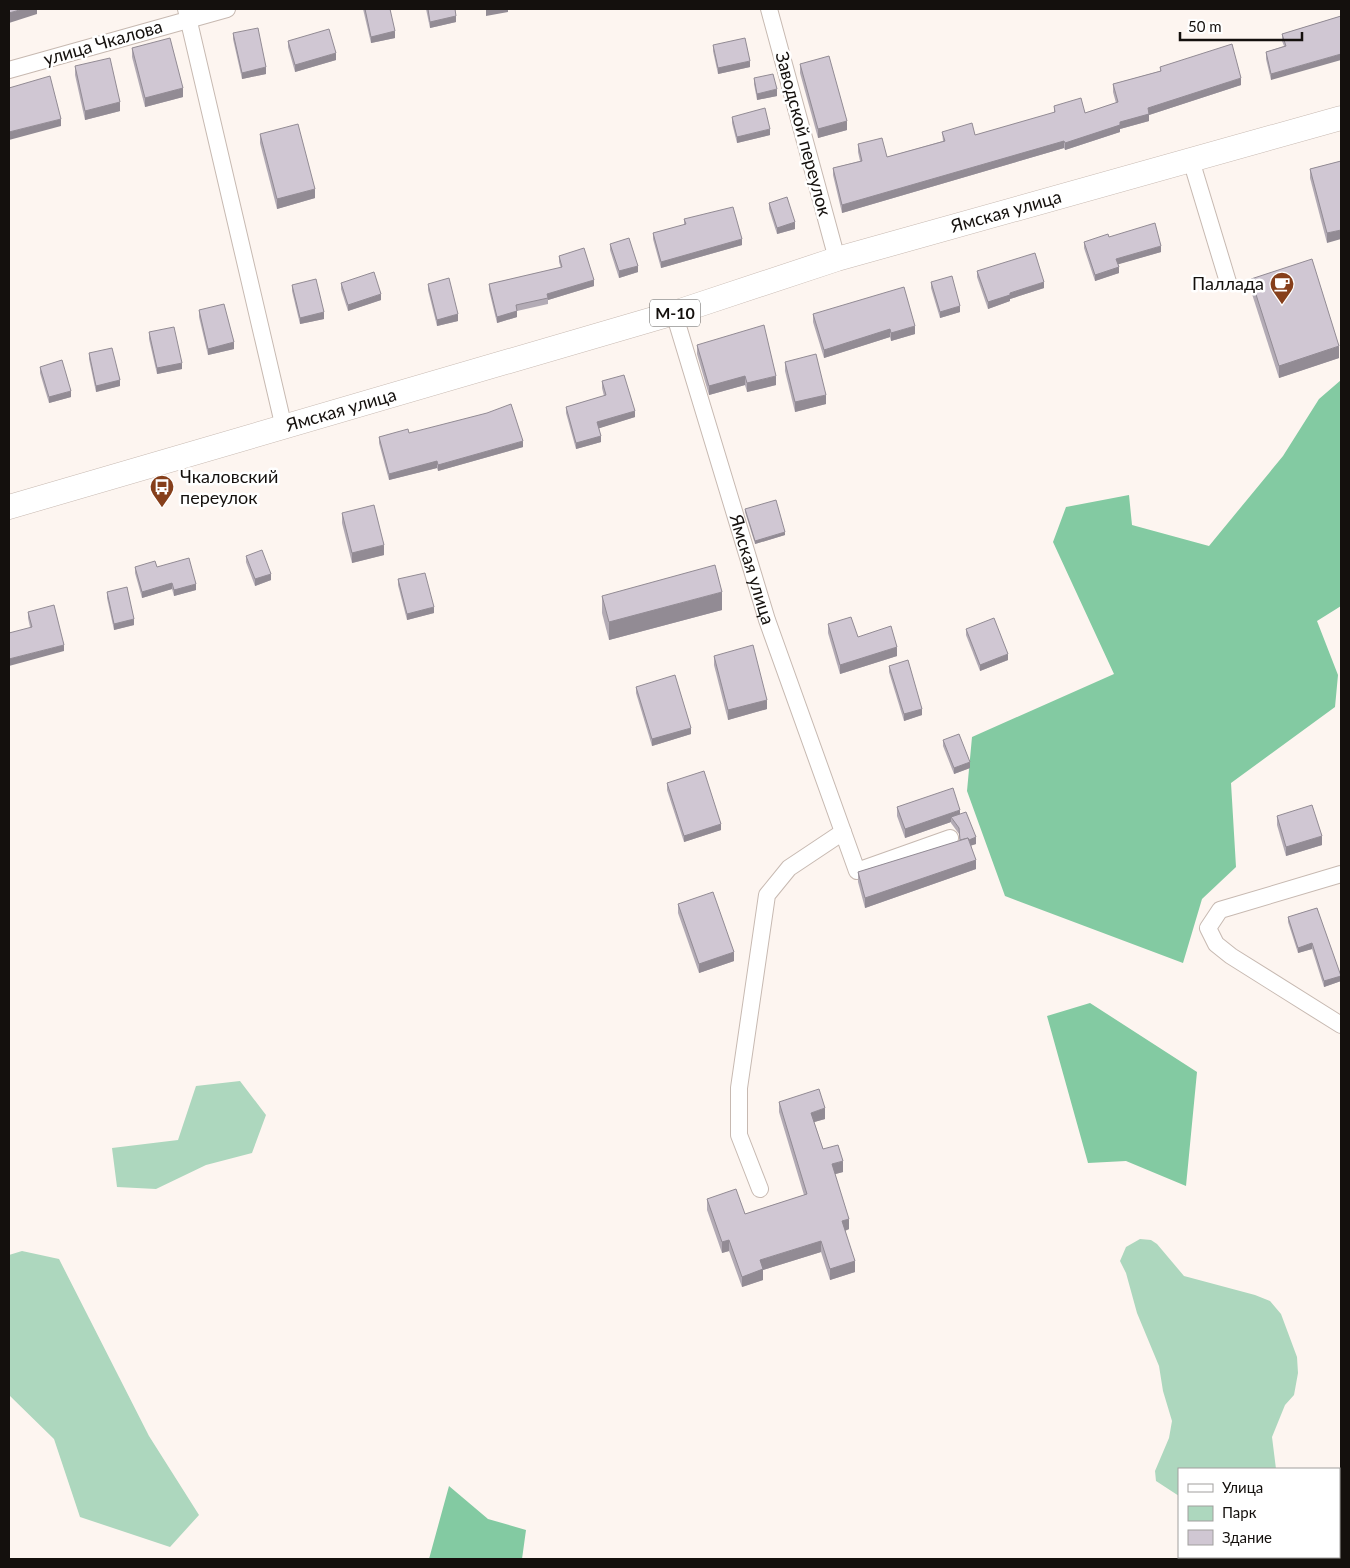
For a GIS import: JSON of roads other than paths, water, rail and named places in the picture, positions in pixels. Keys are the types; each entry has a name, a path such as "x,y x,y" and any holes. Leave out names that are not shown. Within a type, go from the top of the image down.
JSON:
{"highway":[{"name":"Ямская улица","path":"9,507 674,314 837,259 1341,118"}],"street":[{"name":"улица Чкалова","path":"9,70 187,14 227,9"},
{"name":"Заводской переулок","path":"769,9 837,259"},
{"path":"187,14 284,428"},
{"path":"1191,160 1228,282"},
{"name":"Ямская улица","path":"674,314 767,620 857,871 950,838"},
{"path":"760,1189 739,1135 739,1088 767,895 789,868 841,826"},
{"path":"1341,874 1220,910 1208,928 1216,944 1231,956 1341,1025"}],"place":[{"name":"Паллада","path":"1282,305"},
{"name":"Чкаловский переулок","path":"162,508"}]}
